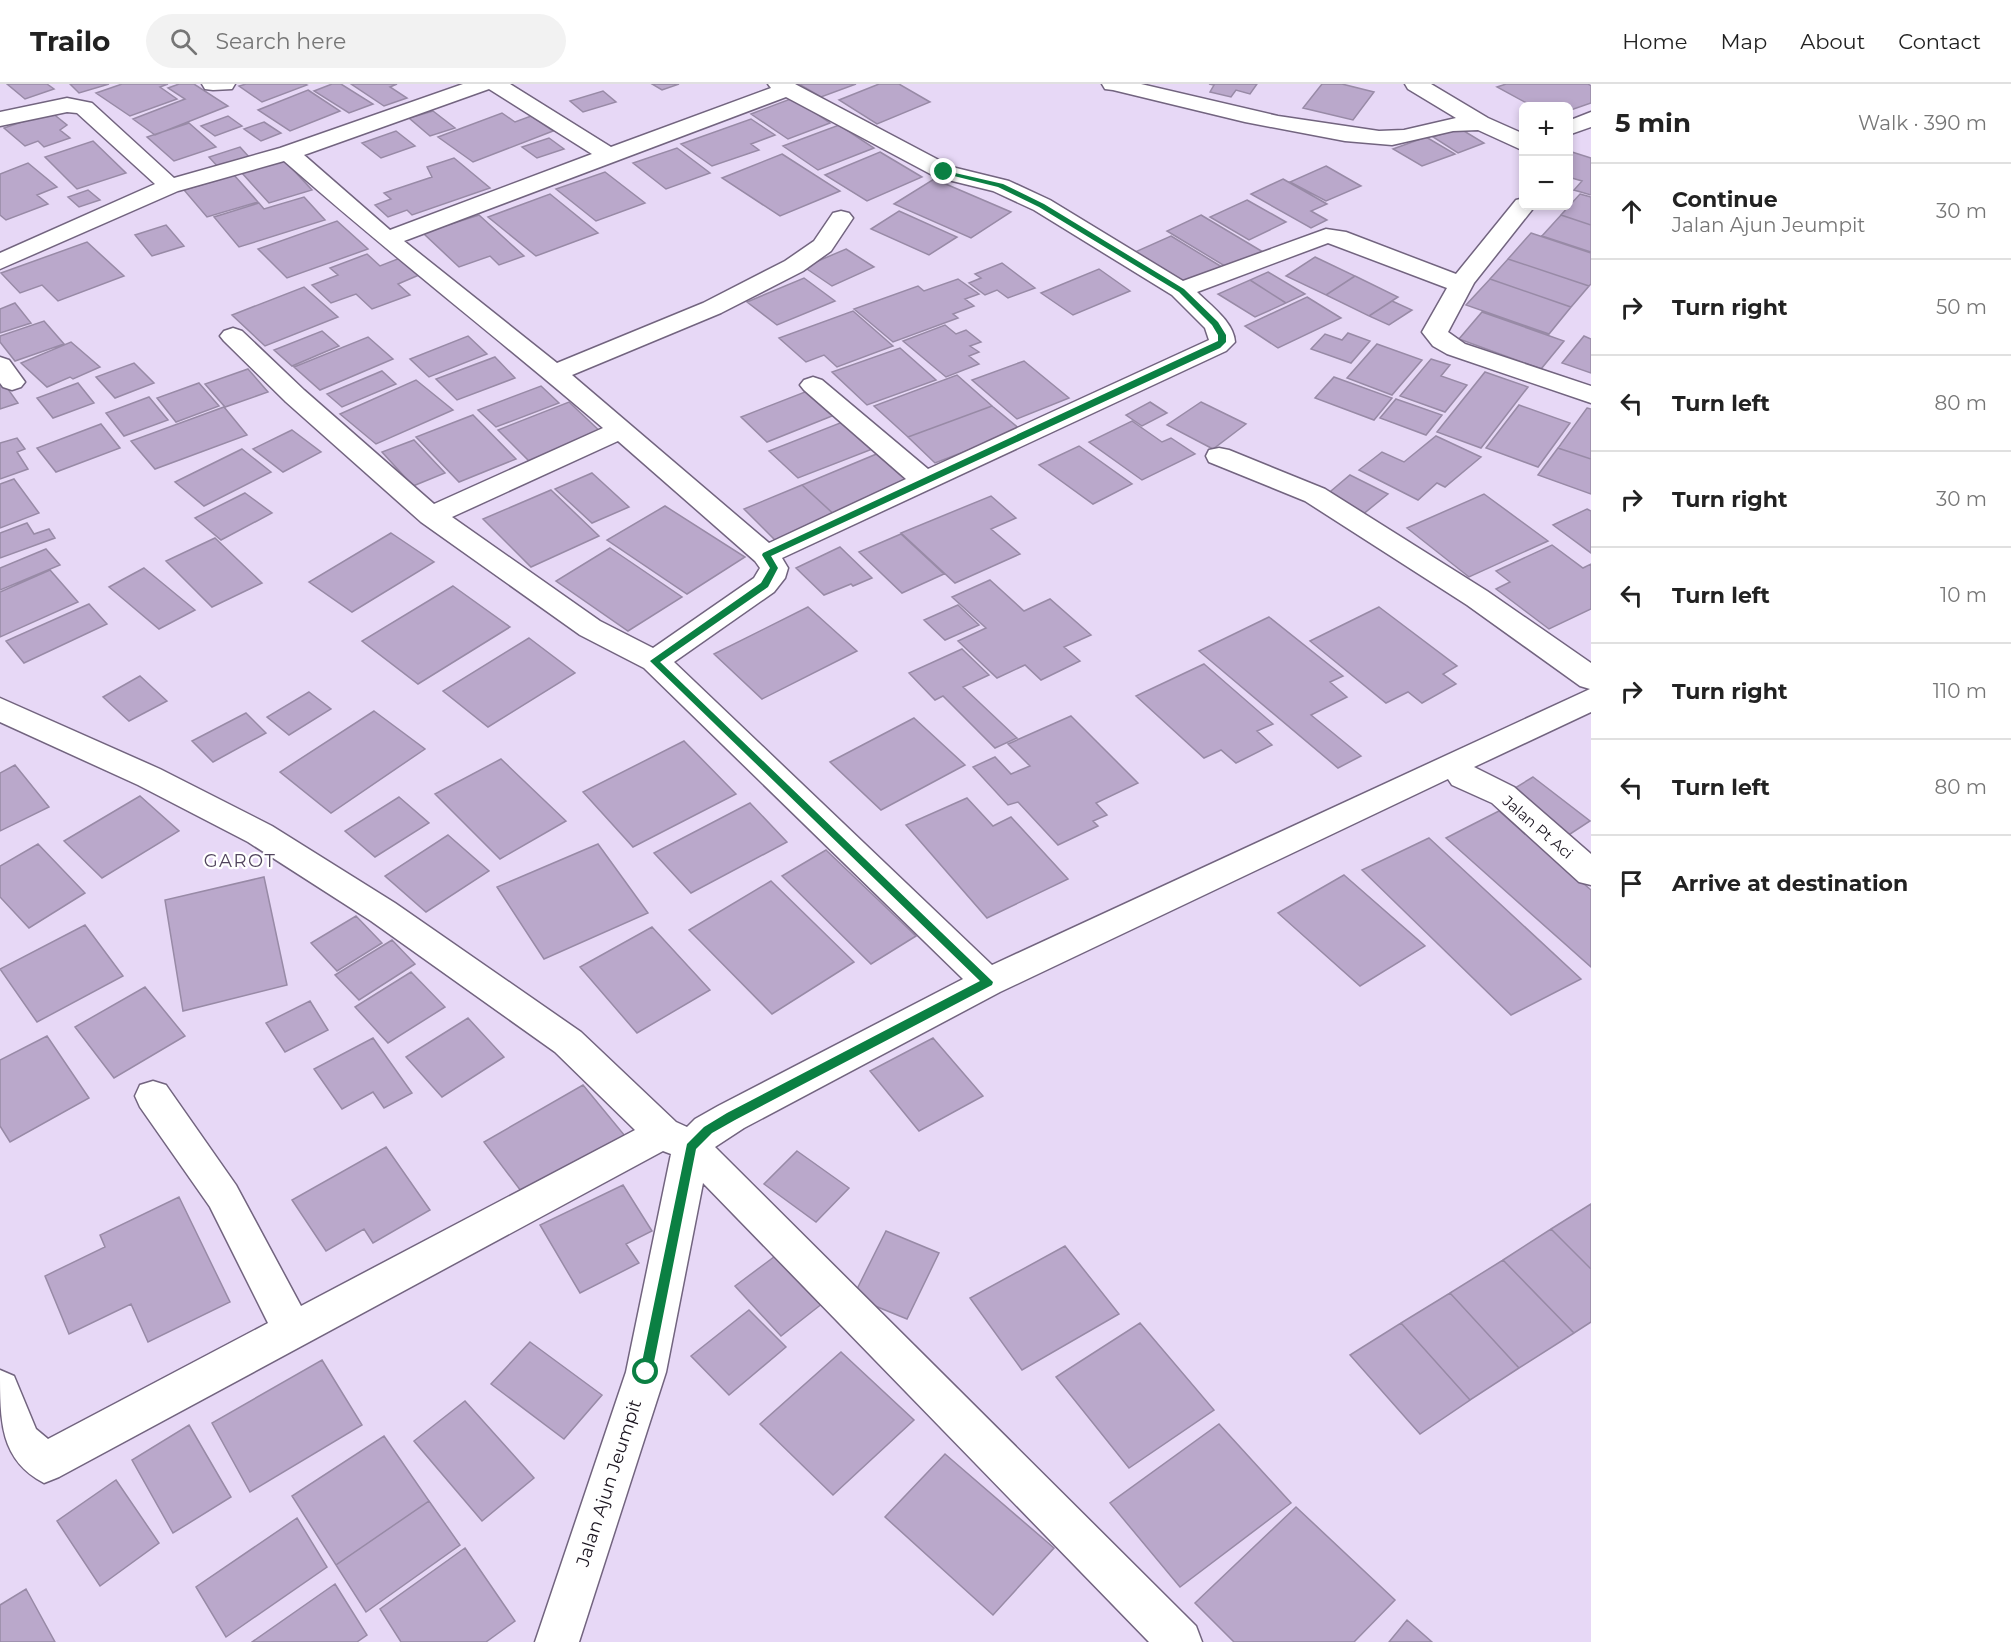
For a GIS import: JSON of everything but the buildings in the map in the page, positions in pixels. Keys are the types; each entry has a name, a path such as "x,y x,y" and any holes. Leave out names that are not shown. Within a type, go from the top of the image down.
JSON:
{"street":[{"path":"213,84 224,84"},
{"path":"0,262 170,186 288,153 483,84"},
{"path":"495,84 610,156"},
{"path":"1113,84 1277,122 1379,138 1401,138 1448,126 1480,123"},
{"path":"1416,84 1480,123 1519,142"},
{"path":"387,239 610,156 783,86 934,167 1001,186 1042,206 1181,291 1215,324 1222,335 1222,342 1217,346 766,555"},
{"path":"0,119 67,105 84,108 170,186"},
{"path":"1573,127 1591,119"},
{"path":"288,153 387,239 554,373 766,555 774,568 765,585 655,661"},
{"path":"1520,210 1445,309 1436,332 1442,341 1456,349 1591,395"},
{"path":"554,373 712,308 794,266 823,246 842,218"},
{"path":"1181,291 1326,236 1338,237 1462,285"},
{"path":"233,336 295,396 431,516 538,594 590,628 655,661 988,982"},
{"path":"813,384 926,482"},
{"path":"431,516 621,430"},
{"path":"1219,456 1315,495 1477,598 1591,679"},
{"path":"0,1389 20,1442 44,1463 293,1331 677,1140 708,1130 988,982 1459,770 1591,699"},
{"path":"8,721 150,777 260,834 383,912 568,1042 720,1177 1180,1642"},
{"name":"Jalan Pt Aci","path":"1459,770 1503,795 1591,873"},
{"path":"153,1096 223,1196 293,1331"},
{"name":"Jalan Ajun Jeumpit","path":"557,1642 646,1372 677,1140"}],"district":[{"name":"GAROT","path":"240,861"}],"route":[{"path":"646,1372 691,1147 708,1130 731,1117 988,982 655,661 765,585 771,578 774,568 766,555 1222,342 1222,335 1215,324 1181,291 1042,206 1001,186 944,172"}]}
